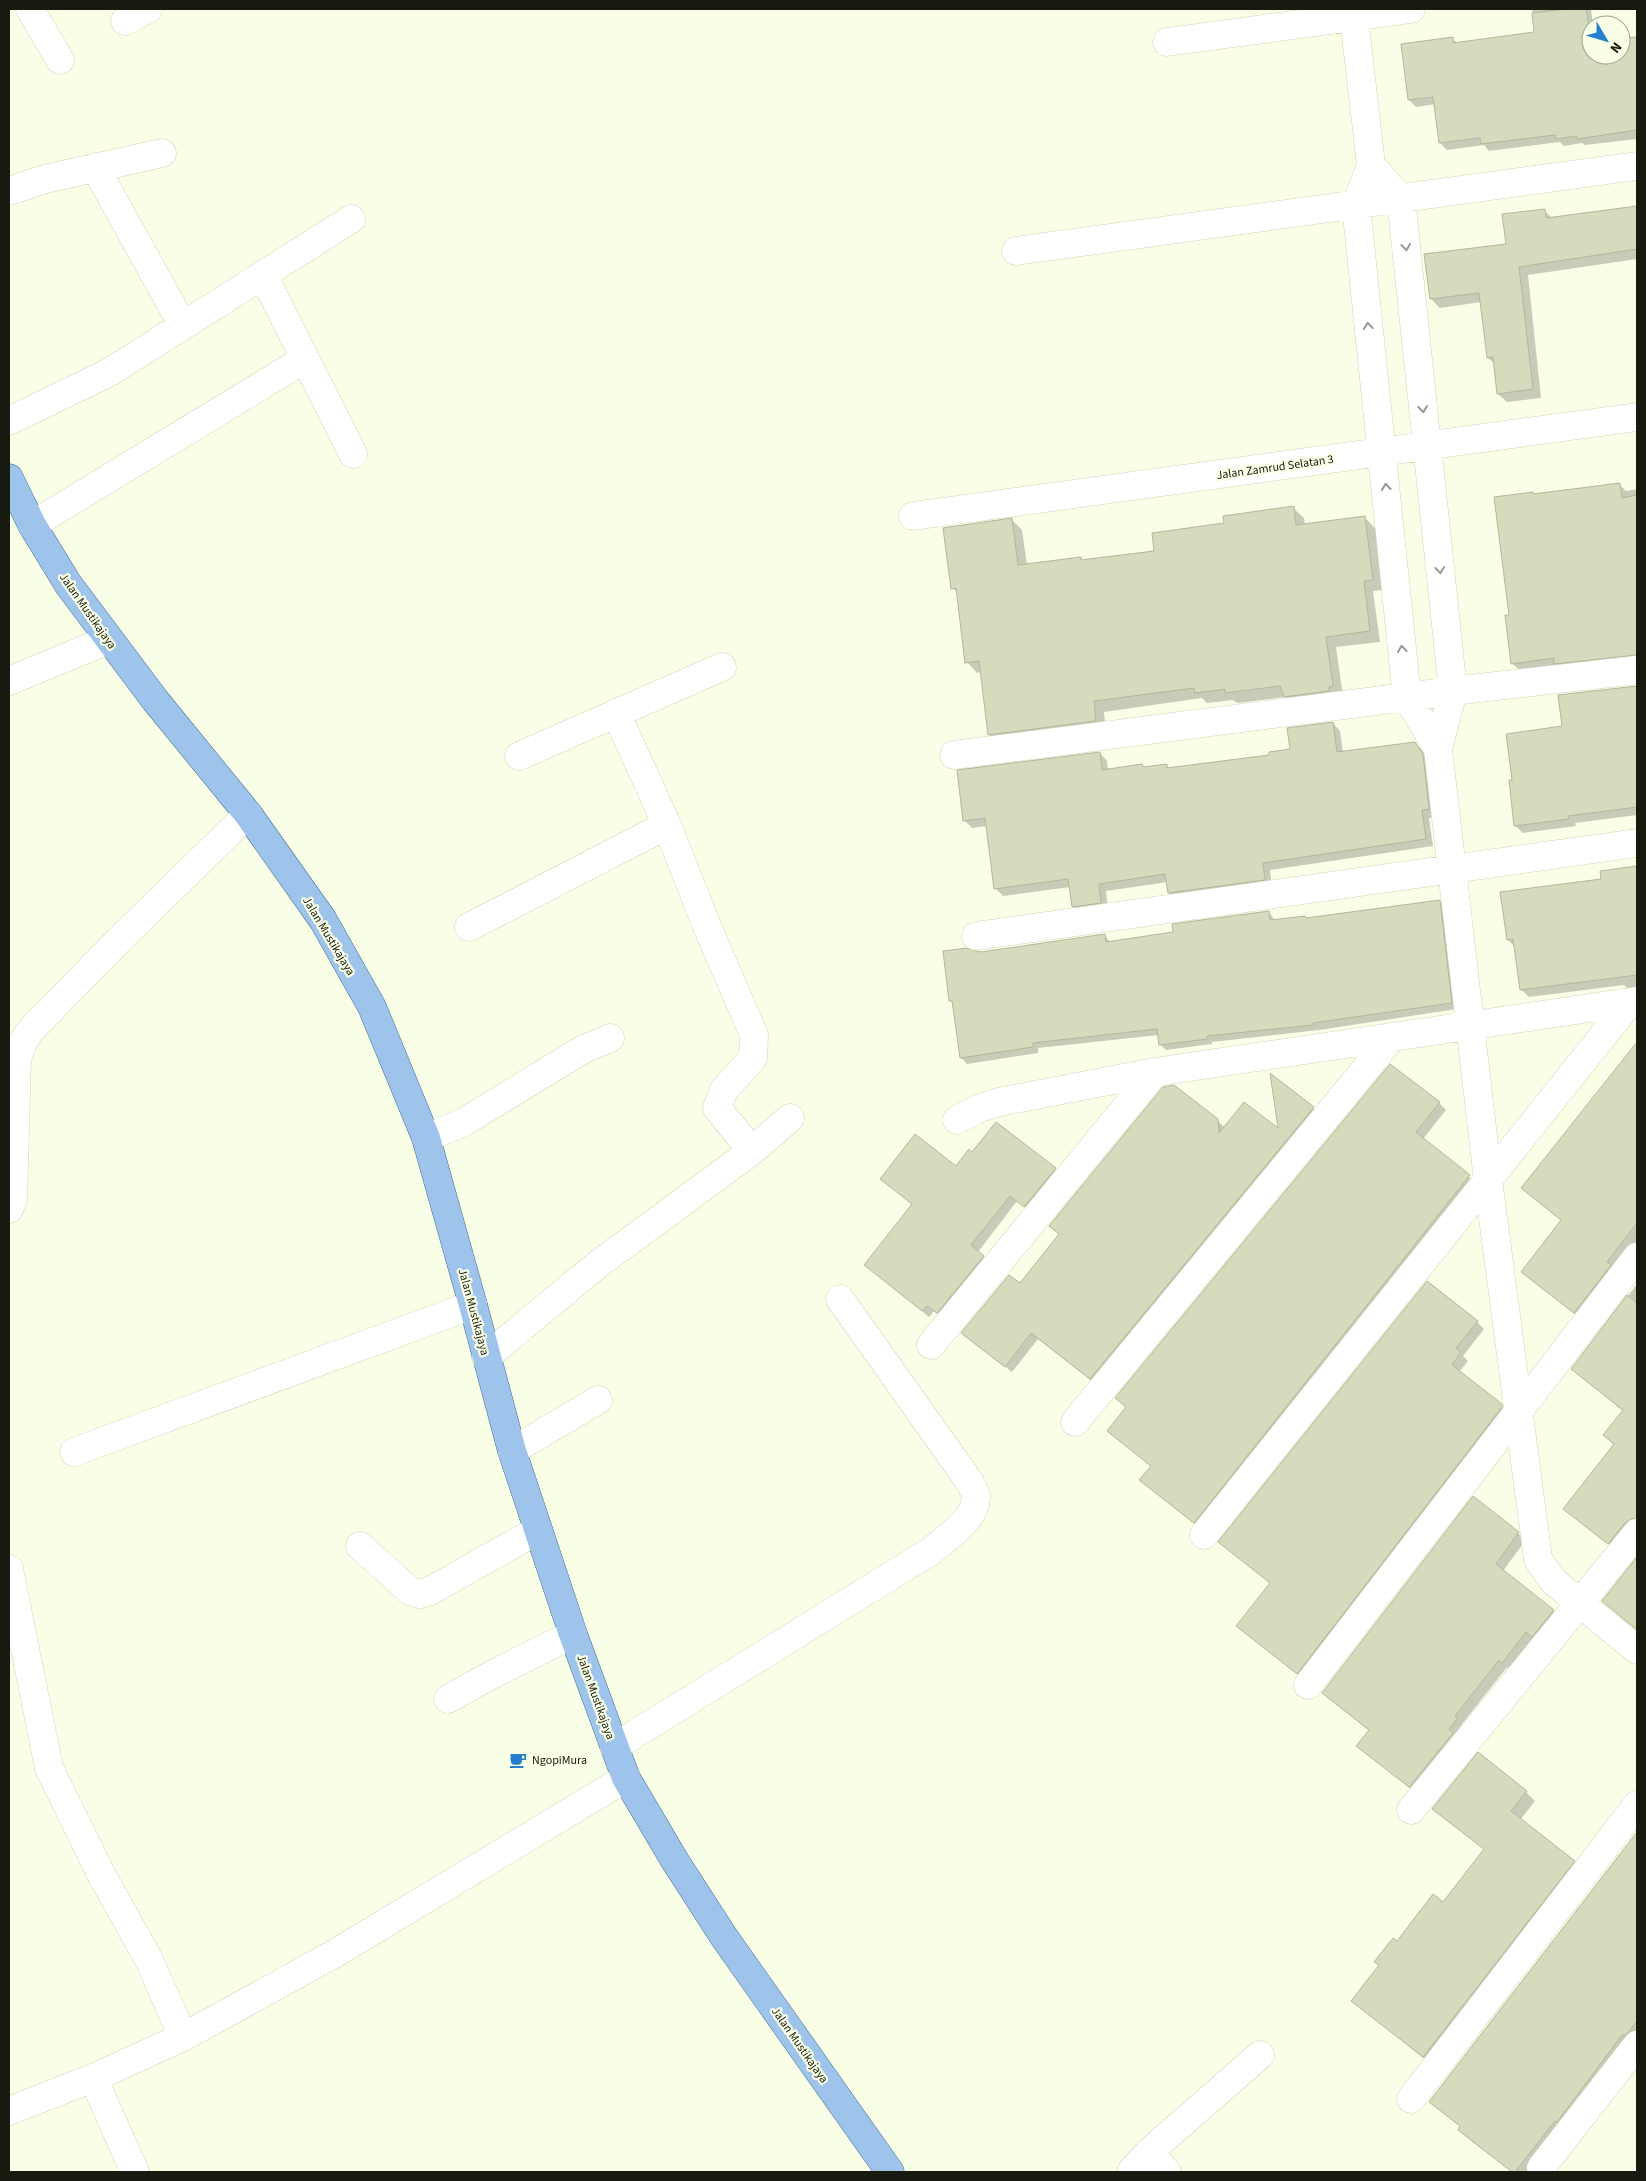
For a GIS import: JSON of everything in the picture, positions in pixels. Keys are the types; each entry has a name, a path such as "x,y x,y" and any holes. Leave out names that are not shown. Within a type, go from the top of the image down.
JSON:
{"main road":[{"name":"Jalan Mustikajaya","path":"9,478 32,525 68,584 108,640 248,814 323,920 372,1007 426,1138 512,1451 573,1634 626,1778 675,1861 724,1936 890,2172"}],"street":[{"path":"30,9 60,60"},
{"path":"1167,42 1353,13 1411,9"},
{"path":"1353,13 1371,165 1356,205 1407,697 1438,750"},
{"path":"9,191 45,178 162,153"},
{"path":"1371,165 1401,199 1453,691 1438,750 1488,1180 1538,1559 1553,1581 1637,1650"},
{"path":"1016,252 1637,166"},
{"path":"95,167 183,326"},
{"path":"9,421 110,372 351,219"},
{"path":"263,275 352,454"},
{"path":"32,525 306,359"},
{"name":"Jalan Zamrud Selatan 3","path":"913,516 1637,417"},
{"path":"9,681 108,640"},
{"path":"519,756 722,667"},
{"path":"954,755 1453,691 1637,670"},
{"path":"616,714 667,825 706,924 754,1035 753,1058 724,1090 717,1108 752,1151"},
{"path":"9,1209 13,1199 17,1059 30,1031 117,942 248,814"},
{"path":"469,927 667,825"},
{"path":"976,936 1637,843"},
{"path":"957,1120 980,1108 999,1102 1154,1072 1633,1001"},
{"path":"1204,1535 1633,1001"},
{"path":"1075,1422 1392,1037"},
{"path":"426,1138 464,1122 582,1050 610,1038"},
{"path":"930,1346 1154,1072"},
{"path":"486,1357 597,1265 752,1151 790,1118"},
{"path":"1308,1685 1637,1257"},
{"path":"614,1747 931,1551 970,1515 975,1503 976,1494 969,1481 840,1299"},
{"path":"74,1452 473,1305"},
{"path":"512,1451 598,1400"},
{"path":"360,1546 400,1583 410,1591 420,1594 538,1530"},
{"path":"1411,1810 1637,1533"},
{"path":"9,1570 49,1768 100,1872 148,1960 183,2037"},
{"path":"448,1699 573,1634"},
{"path":"9,2111 93,2078 183,2037 334,1954 626,1778"},
{"path":"1411,2099 1637,1805"},
{"path":"1541,2168 1637,2045"},
{"path":"1131,2172 1149,2152 1260,2054"},
{"path":"93,2078 135,2172"},
{"path":"1149,2152 1167,2172"}],"building":[{"path":"1586,9 1587,15 1581,15 1581,65 1631,65 1631,37 1637,37 1637,130 1577,139 1576,136 1556,139 1555,135 1481,144 1480,138 1439,143 1433,97 1408,100 1401,44 1453,37 1453,43 1534,32 1532,13"},
{"path":"1637,206 1637,249 1519,267 1533,389 1497,394 1493,357 1487,358 1479,293 1430,299 1424,254 1506,244 1502,214 1545,209 1546,218"},
{"path":"1620,483 1622,498 1637,495 1637,655 1554,664 1554,658 1511,664 1505,615 1509,615 1494,497"},
{"path":"1294,506 1296,525 1365,516 1373,580 1364,581 1370,631 1326,637 1333,686 1329,687 1329,691 1284,697 1280,686 1225,693 1225,689 1195,693 1194,688 1094,701 1096,721 988,735 979,661 965,663 956,588 951,589 943,528 1012,518 1018,565 1081,557 1081,560 1154,551 1152,533 1224,523 1223,516"},
{"path":"1637,686 1637,807 1568,816 1569,819 1514,826 1509,780 1512,780 1506,734 1562,726 1558,695"},
{"path":"1333,722 1337,752 1415,742 1423,754 1429,809 1422,810 1426,839 1263,863 1265,880 1168,893 1165,874 1099,884 1101,903 1072,907 1068,879 994,889 985,818 963,821 957,770 1100,752 1102,770 1142,764 1143,767 1167,764 1167,768 1269,755 1269,752 1290,749 1287,728"},
{"path":"1637,866 1637,975 1520,990 1513,939 1507,940 1500,892 1601,879 1600,871"},
{"path":"1440,900 1452,1003 1313,1023 1313,1025 1207,1036 1207,1039 1159,1045 1157,1029 1033,1043 1033,1047 960,1058 952,1001 949,1001 943,951 967,948 981,952 1105,934 1106,942 1173,932 1172,924 1269,911 1270,920 1305,916 1306,918"},
{"path":"1637,1042 1637,1223 1607,1262 1611,1265 1574,1313 1521,1272 1561,1220 1521,1188"},
{"path":"1390,1064 1440,1102 1416,1132 1470,1175 1194,1523 1139,1480 1151,1466 1107,1431 1126,1407 1115,1398"},
{"path":"1270,1073 1314,1107 1090,1379 1031,1333 1005,1367 961,1333 1009,1275 1020,1283 1059,1234 1049,1226 1163,1087 1174,1085 1218,1119 1219,1133 1244,1102 1278,1128"},
{"path":"996,1122 1056,1168 1024,1207 1010,1196 971,1245 984,1256 937,1313 927,1306 922,1311 864,1265 912,1204 880,1179 915,1134 956,1166 969,1149 972,1152"},
{"path":"1427,1281 1478,1321 1456,1348 1461,1352 1452,1365 1502,1404 1502,1407 1297,1674 1236,1626 1270,1583 1218,1542"},
{"path":"1627,1295 1637,1303 1637,1518 1625,1523 1608,1544 1563,1509 1614,1444 1603,1435 1623,1410 1571,1369"},
{"path":"1473,1496 1519,1532 1496,1564 1554,1610 1532,1637 1526,1632 1502,1663 1499,1660 1455,1716 1458,1718 1449,1729 1453,1733 1409,1787 1356,1746 1369,1730 1322,1693"},
{"path":"1637,1557 1637,1630 1602,1601"},
{"path":"1478,1752 1527,1791 1511,1811 1575,1861 1423,2057 1351,2001 1379,1965 1374,1962 1393,1938 1397,1941 1433,1894 1443,1902 1484,1849 1432,1809"},
{"path":"1637,1832 1637,2021 1628,2033 1624,2036 1622,2035 1557,2122 1555,2121 1515,2172 1512,2172 1458,2130 1460,2126 1429,2102"}],"place":[{"name":"NgopiMura","path":"518,1760"}]}
